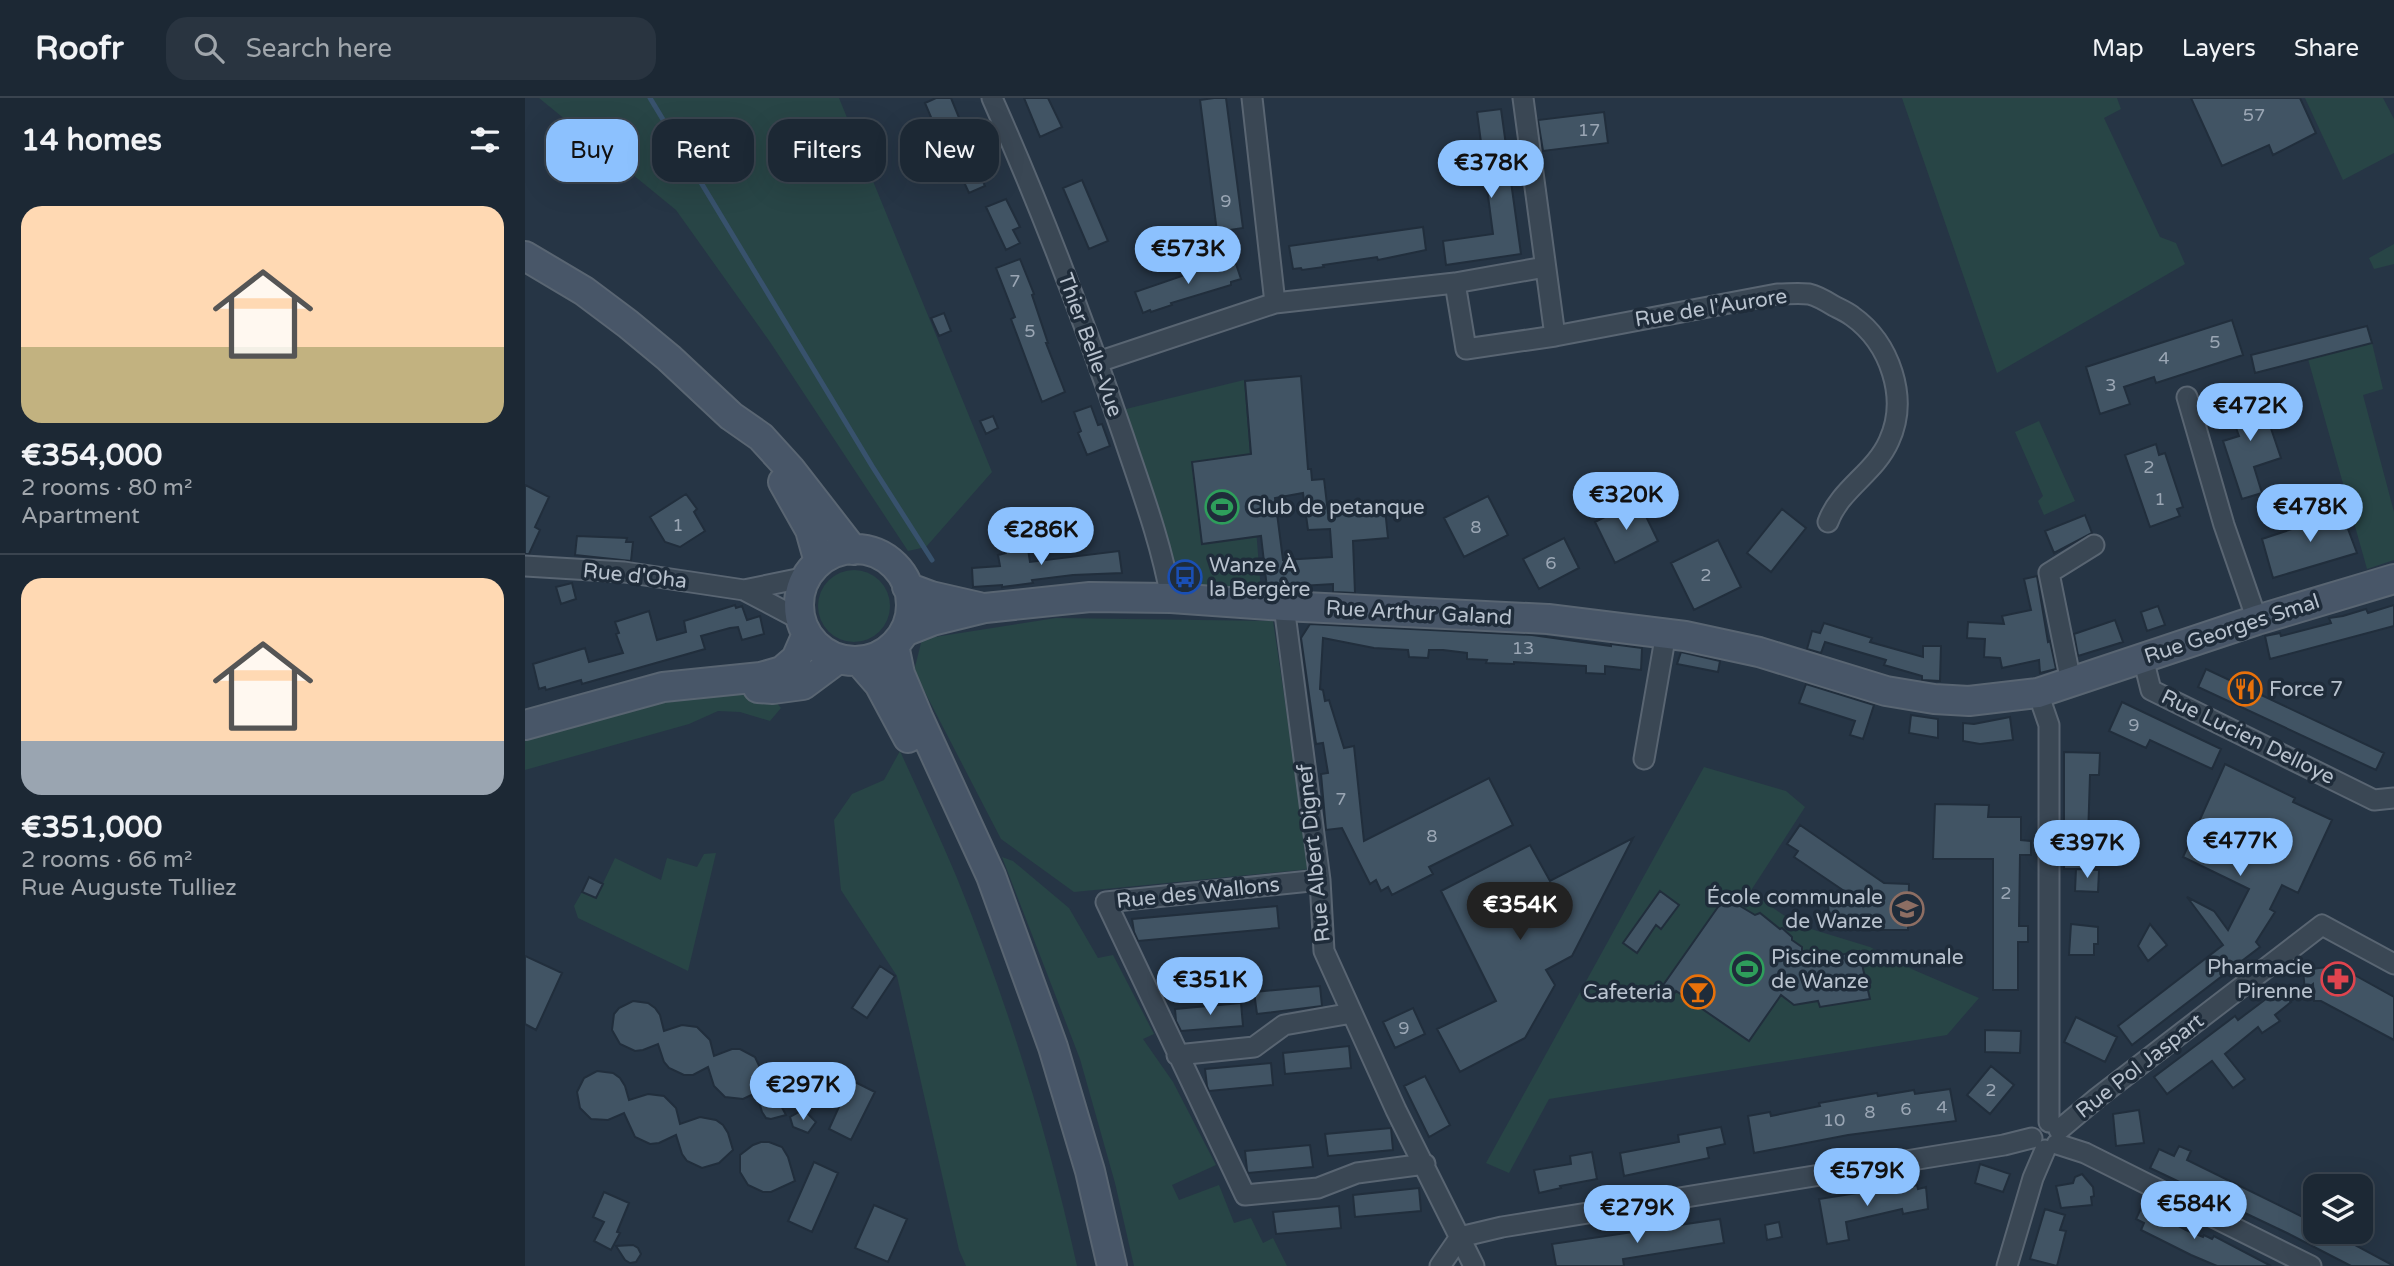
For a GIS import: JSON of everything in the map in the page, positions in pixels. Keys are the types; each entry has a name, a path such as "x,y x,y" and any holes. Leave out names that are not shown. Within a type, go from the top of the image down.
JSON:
{"main road":[{"path":"525,257 584,291 628,324 731,416 761,437 791,470 853,550"},
{"path":"731,416 780,478 810,530 813,569"},
{"path":"1095,1266 1074,1175 1038,1052 974,880 895,712 879,684 849,660 815,645 804,627 799,605 801,590 813,569 841,551 865,550 886,559 895,567 907,587 911,610 899,639 900,674 991,876 1044,1022 1090,1171 1112,1266"},
{"name":"Rue Georges Smal","path":"1934,699 1969,701 2038,693 2257,620 2394,579"},
{"path":"907,587 931,596 985,608"},
{"name":"Rue Arthur Galand","path":"985,608 1090,597 1171,598 1548,619 1666,633 1759,652 1886,691 1934,699"},
{"path":"717,682 773,689 803,685 849,660 883,653 899,639 932,621 985,608"},
{"path":"525,725 663,687 761,677 782,671 796,659 804,627"}],"street":[{"name":"Thier Belle-Vue","path":"992,98 1018,157 1098,362 1164,560 1171,598"},
{"path":"1252,98 1275,303"},
{"path":"1524,98 1555,336"},
{"path":"1098,362 1275,303 1455,284 1545,267"},
{"name":"Rue de l'Aurore","path":"1455,284 1466,349 1555,336 1777,294 1809,294 1852,316 1875,339 1892,371 1897,419 1889,443 1868,471 1844,494 1831,512 1828,522"},
{"path":"2187,397 2224,525 2257,620"},
{"path":"2071,682 2049,573 2094,545"},
{"name":"Rue d'Oha","path":"525,566 624,572 744,590 804,627"},
{"name":"Rue d'Oha","path":"744,590 813,569"},
{"name":"Rue Albert Dignef","path":"1284,606 1320,880 1324,951 1397,1110 1474,1266"},
{"path":"1644,759 1666,633"},
{"name":"Rue Lucien Delloye","path":"2143,657 2151,690 2384,799"},
{"path":"2007,1266 2048,1136 2049,725 2038,693"},
{"name":"Rue des Wallons","path":"1320,880 1106,902 1245,1195 1318,1188 1357,1173 1425,1164"},
{"name":"Rue Pol Jaspart","path":"2048,1136 2322,925 2394,964"},
{"path":"1177,1055 1254,1047 1284,1025 1352,1013"},
{"path":"1440,1266 1461,1237 1502,1227 2048,1136 2311,1266"}],"green space":[{"path":"539,98 839,98 848,119 768,119 768,182 873,182 992,472 926,547 908,551 770,342 676,210 638,179 638,119 565,119"},
{"path":"1902,98 2117,98 2121,109 2104,118 2160,237 2176,243 2185,264 1997,373"},
{"path":"2305,98 2383,98 2394,119 2394,153 2343,180"},
{"path":"2394,244 2394,264 2374,269 2369,258"},
{"path":"2372,343 2383,389 2363,395 2394,512 2394,560 2367,569 2308,359"},
{"path":"1244,380 1261,591 1182,587 1122,410"},
{"path":"2039,421 2075,501 2044,515 2038,501 2043,496 2015,432"},
{"path":"861,570 880,580 888,592 888,620 880,632 868,640 847,642 828,632 820,620 818,599 828,580 840,572"},
{"path":"1056,618 1273,621 1310,869 1074,892 1001,839 914,671 922,639"},
{"path":"680,691 771,696 781,708 770,721 740,712 718,711 689,724 525,770 525,731"},
{"path":"900,751 957,878 1010,1021 1040,1118 1077,1266 966,1266 959,1250 897,976 841,890 834,820 852,794 884,780"},
{"path":"1704,767 1786,791 1805,807 1750,892 1798,925 1870,947 1914,970 1979,998 1947,1035 1549,1099 1509,1173 1486,1163"},
{"path":"716,853 688,971 578,918 574,906 582,892 596,898 615,858 661,880 667,858 697,867 704,854"},
{"path":"1002,857 1013,861 1069,908 1098,958 1113,955 1154,1034 1143,1039 1173,1082 1216,1165 1172,1185 1179,1200 1219,1185 1234,1223 1251,1218 1263,1243 1273,1238 1287,1266 1134,1266 1115,1183 1080,1059"}],"building":[{"path":"936,98 951,98 960,119 932,119 925,103"},
{"path":"1024,98 1048,98 1062,127 1040,137"},
{"path":"1226,98 1243,228 1217,232 1200,100"},
{"path":"2191,98 2300,98 2316,133 2273,155 2269,145 2222,166"},
{"path":"1501,109 1521,254 1446,265 1443,241 1493,234 1477,112"},
{"path":"1604,112 1608,143 1543,151 1538,120"},
{"path":"1082,180 1108,241 1089,249 1063,188"},
{"path":"964,182 983,182 985,186 969,193"},
{"path":"1006,199 1020,227 1013,230 1020,243 1006,250 986,207"},
{"path":"1423,227 1426,250 1378,260 1377,257 1323,265 1324,267 1293,269 1289,246"},
{"path":"1234,258 1241,279 1231,282 1231,285 1143,313 1135,292"},
{"path":"1020,259 1034,294 1032,295 1046,343 1065,392 1042,402 1011,319 1015,317 996,268"},
{"path":"944,313 951,331 939,336 931,318"},
{"path":"2232,320 2243,355 2156,383 2154,377 2124,387 2130,404 2100,414 2086,367"},
{"path":"2367,326 2372,343 2255,373 2251,355"},
{"path":"1301,376 1308,469 1311,469 1312,480 1324,479 1328,513 1385,509 1388,538 1353,541 1355,593 1333,592 1333,584 1267,588 1261,536 1202,544 1192,462 1251,454 1245,381","holes":["1303,493 1308,530 1330,529 1332,557 1283,560 1275,498"]},
{"path":"2259,393 2281,458 2254,467 2262,493 2242,499 2223,441 2239,436 2227,403"},
{"path":"1091,406 1098,425 1102,424 1110,446 1087,455 1078,433 1081,431 1074,412"},
{"path":"993,416 998,428 986,434 980,421"},
{"path":"2156,444 2159,455 2165,453 2183,507 2177,509 2180,516 2150,527 2125,455"},
{"path":"525,485 549,497 535,527 540,530 529,554 525,554"},
{"path":"686,494 697,509 694,512 705,531 680,547 665,542 650,517"},
{"path":"1488,496 1508,535 1464,557 1444,518"},
{"path":"1638,500 1658,541 1615,563 1595,522"},
{"path":"2339,505 2357,553 2273,578 2262,539 2313,522 2310,516"},
{"path":"1782,509 1806,528 1771,572 1747,553"},
{"path":"2085,515 2092,533 2054,553 2045,531"},
{"path":"577,536 627,538 626,542 633,542 631,561 575,555"},
{"path":"1021,537 1023,550 1028,549 1030,562 1119,551 1122,573 1073,575 1002,587 973,587 972,568 1000,566 998,555 1006,553 1006,539"},
{"path":"1564,538 1579,568 1539,589 1523,559"},
{"path":"1718,540 1741,587 1694,610 1671,563"},
{"path":"2037,576 2048,642 2050,641 2056,669 2040,673 2039,660 2002,668 2000,658 1984,657 1985,639 1967,638 1968,622 2004,624 2002,616 2031,610 2024,579"},
{"path":"572,583 576,599 561,604 556,587"},
{"path":"735,605 736,608 742,606 747,620 760,616 764,634 742,640 738,627 730,628 701,636 705,649 582,684 581,680 546,690 545,687 539,689 533,664 585,648 589,662 623,653 615,622 649,611 657,640 686,632 684,621"},
{"path":"2394,605 2394,626 2270,659 2265,636 2280,633 2281,636 2331,623 2329,618 2366,609 2368,613"},
{"path":"2158,606 2165,625 2147,631 2141,612"},
{"path":"2115,620 2123,642 2078,656 2074,634"},
{"path":"1824,623 1872,638 1870,642 1923,657 1923,646 1941,646 1940,681 1922,680 1922,676 1884,665 1886,660 1825,642 1821,653 1807,649 1812,631 1820,633"},
{"path":"1310,624 1532,635 1642,648 1641,670 1605,666 1605,674 1586,673 1586,666 1486,663 1487,660 1467,659 1467,653 1443,650 1429,650 1428,658 1409,657 1408,650 1374,648 1323,638 1320,689 1323,690 1325,701 1329,700 1344,748 1354,746 1364,841 1489,778 1513,825 1429,867 1433,874 1392,895 1388,887 1381,891 1376,880 1370,884 1342,828 1326,830 1321,774 1328,773 1323,743 1316,744 1301,638"},
{"path":"1681,652 1720,661 1718,672 1677,664"},
{"path":"2206,669 2384,753 2376,770 2198,687"},
{"path":"1806,684 1874,705 1863,739 1850,735 1855,721 1799,703"},
{"path":"2122,702 2221,749 2212,769 2150,740 2146,748 2109,731"},
{"path":"1911,715 1938,719 1938,738 1909,733"},
{"path":"2010,717 2013,740 1980,744 1963,741 1963,723 1974,724"},
{"path":"2064,752 2100,753 2099,775 2090,775 2087,869 2064,869"},
{"path":"2225,764 2295,798 2293,802 2332,820 2298,893 2282,885 2270,909 2275,912 2256,942 2260,947 2132,1045 2118,1026 2223,945 2187,897 2214,911 2228,930 2249,889 2183,857"},
{"path":"1935,804 1989,805 1988,817 2021,817 2021,840 2031,841 2031,855 2020,855 2019,926 2028,926 2028,942 2018,942 2018,990 1993,990 1993,859 1933,859"},
{"path":"1800,825 1884,883 1909,884 1908,930 1833,930 1833,922 1829,922 1828,902 1859,901 1794,857 1798,851 1787,844"},
{"path":"1633,838 1572,956 1546,970 1555,985 1525,1038 1460,1072 1437,1029 1496,1001 1441,891 1530,845 1550,881"},
{"path":"2076,869 2099,870 2098,892 2075,891"},
{"path":"589,877 603,884 596,898 582,892"},
{"path":"1660,891 1679,905 1661,929 1656,925 1637,953 1623,943"},
{"name":"Piscine communale de Wanze","path":"1725,897 1755,915 1760,913 1782,928 1813,961 1859,951 1870,999 1820,1007 1818,1001 1794,1005 1781,995 1749,1041 1676,991 1671,999 1659,991"},
{"path":"1277,906 1279,928 1138,941 1132,919"},
{"path":"2071,924 2098,927 2098,944 2094,944 2094,955 2069,955"},
{"path":"2150,924 2167,945 2148,961 2138,946"},
{"path":"525,956 562,973 536,1030 525,1024"},
{"path":"2332,963 2334,967 2340,967 2394,997 2394,1040 2321,1001 2314,1001 2313,984 2305,991 2303,970 2327,967"},
{"path":"880,966 895,976 867,1018 852,1008"},
{"path":"2276,984 2291,1002 2275,1015 2280,1021 2262,1033 2258,1027 2225,1054 2245,1079 2233,1088 2212,1061 2167,1094 2154,1077 2235,1016 2238,1020 2266,999 2262,995"},
{"path":"1320,986 1322,1006 1257,1014 1254,992"},
{"path":"633,1001 648,1003 655,1008 660,1015 664,1031 682,1025 697,1027 710,1040 714,1056 740,1049 755,1057 762,1072 760,1091 743,1099 725,1097 714,1086 708,1067 693,1075 684,1075 669,1068 658,1044 635,1051 620,1044 612,1030 614,1014 619,1008"},
{"path":"1241,1003 1243,1026 1181,1031 1176,1021 1175,1009"},
{"path":"1413,1008 1425,1034 1395,1048 1383,1022"},
{"path":"2076,1017 2117,1037 2105,1062 2064,1042"},
{"path":"1985,1030 2021,1031 2020,1053 1985,1052"},
{"path":"1349,1046 1351,1068 1285,1074 1283,1053"},
{"path":"1271,1063 1273,1085 1209,1091 1205,1069"},
{"path":"1991,1066 2014,1085 1990,1114 1967,1095"},
{"path":"597,1071 613,1073 620,1078 629,1100 648,1094 664,1096 676,1108 680,1124 700,1117 716,1120 728,1133 733,1150 719,1163 702,1168 687,1161 676,1135 650,1144 635,1137 624,1113 608,1120 591,1119 580,1108 577,1092 584,1078"},
{"path":"1425,1076 1450,1125 1429,1137 1404,1086"},
{"path":"851,1080 875,1092 851,1140 829,1129"},
{"path":"1950,1089 1956,1121 1848,1135 1754,1153 1748,1116 1770,1112 1771,1116 1820,1106 1819,1103 1877,1093 1878,1096 1914,1090 1915,1094"},
{"path":"757,1095 778,1100 786,1115 766,1118"},
{"path":"2139,1110 2144,1143 2116,1146 2113,1114"},
{"path":"806,1112 816,1122 808,1133 793,1127 790,1117"},
{"path":"1721,1127 1725,1144 1707,1148 1709,1158 1624,1176 1620,1153 1679,1142 1678,1135"},
{"path":"1391,1128 1393,1150 1328,1156 1325,1134"},
{"path":"761,1142 782,1147 795,1181 771,1192 763,1192 748,1185 740,1172 740,1155"},
{"path":"1310,1145 1313,1167 1248,1173 1245,1151"},
{"path":"2179,1146 2191,1151 2187,1160 2303,1217 2303,1241 2150,1168 2159,1149 2174,1156"},
{"path":"1592,1152 1597,1179 1539,1193 1534,1170 1571,1164 1570,1156"},
{"path":"814,1162 838,1173 812,1232 788,1221"},
{"path":"1980,1164 2010,1174 2003,1192 1975,1183"},
{"path":"2082,1174 2093,1187 2092,1205 2061,1208 2056,1186 2073,1183 2075,1177"},
{"path":"1917,1185 1918,1189 1926,1187 1928,1209 1903,1214 1902,1209 1846,1222 1849,1240 1827,1244 1819,1199 1883,1189 1883,1192"},
{"path":"1419,1188 1421,1211 1355,1217 1353,1195"},
{"path":"604,1192 629,1203 617,1232 620,1233 611,1250 594,1241 604,1222 593,1217"},
{"path":"2143,1204 2151,1208 2153,1204 2167,1212 2164,1218 2186,1230 2212,1239 2214,1236 2271,1266 2217,1266 2191,1255 2141,1230 2144,1223 2136,1219"},
{"path":"874,1205 907,1219 888,1262 855,1248"},
{"path":"1339,1206 1341,1228 1276,1234 1273,1212"},
{"path":"2045,1209 2065,1215 2060,1230 2066,1231 2057,1266 2030,1259"},
{"path":"1720,1219 1724,1243 1623,1259 1624,1266 1556,1266 1552,1244"},
{"path":"1779,1222 1782,1237 1767,1240 1765,1225"},
{"path":"2308,1244 2353,1244 2394,1266 2351,1266"},
{"path":"633,1245 641,1254 636,1262 630,1263 616,1246"}],"waterway":[{"path":"650,98 872,466 932,560"}],"place":[{"name":"Club de petanque","path":"1222,507"},
{"name":"Wanze À la Bergère","path":"1185,577"},
{"name":"Force 7","path":"2245,689"},
{"name":"École communale de Wanze","path":"1907,909"},
{"name":"Piscine communale de Wanze","path":"1747,969"},
{"name":"Pharmacie Pirenne","path":"2338,979"},
{"name":"Cafeteria","path":"1698,992"}]}
